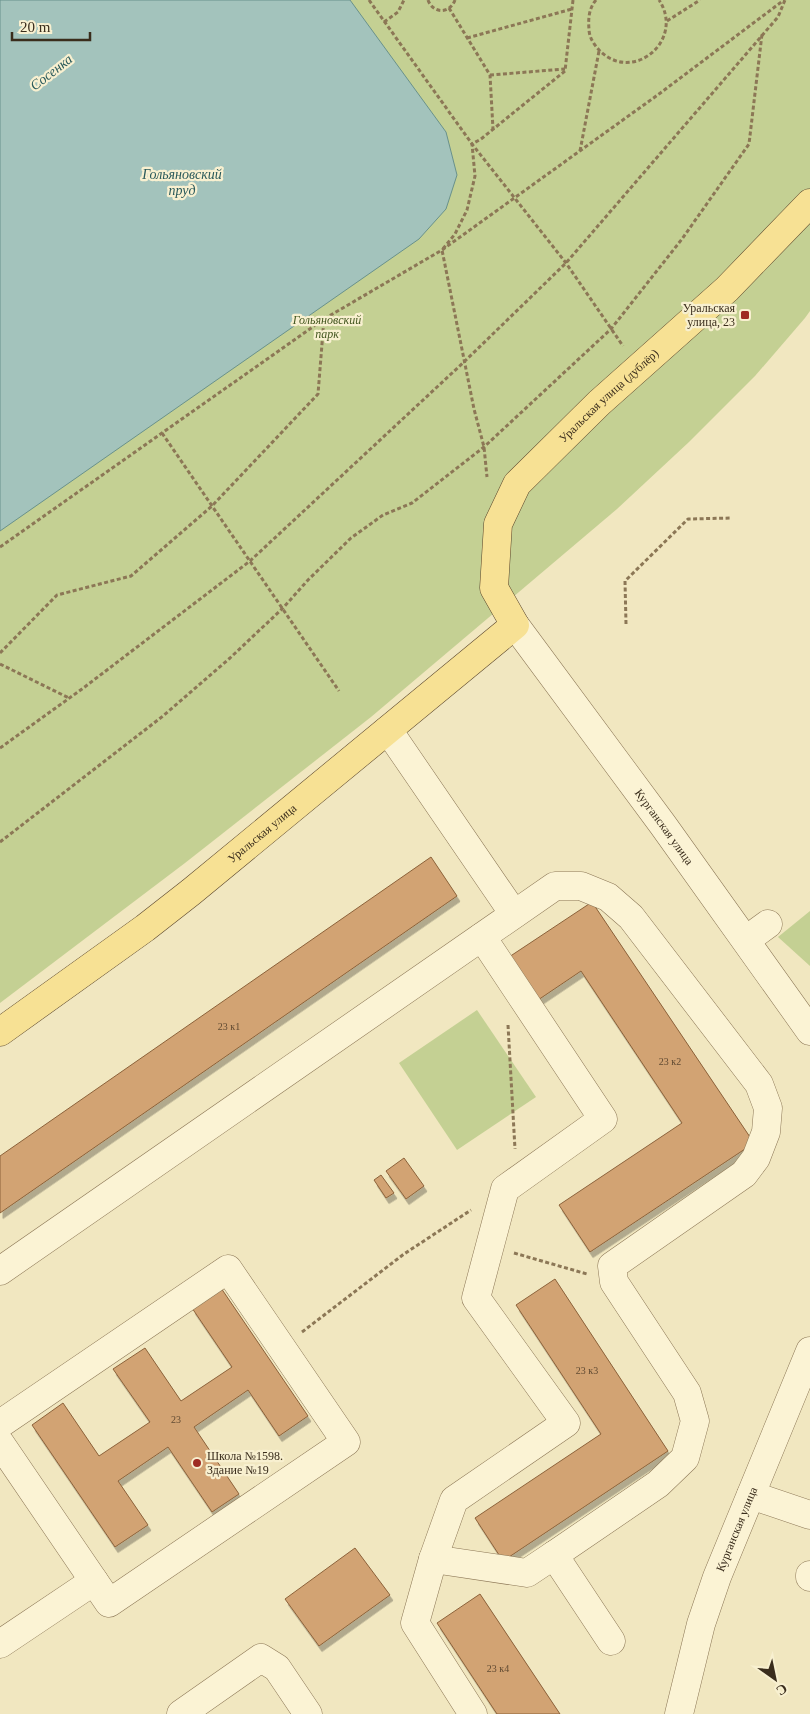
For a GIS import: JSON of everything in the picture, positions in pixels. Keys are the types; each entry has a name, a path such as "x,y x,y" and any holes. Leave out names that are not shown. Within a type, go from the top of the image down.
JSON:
{"main road":[{"name":"Уральская улица (дублёр)","path":"515,625 494,588 498,524 517,484 599,403 727,289 810,203"},
{"name":"Уральская улица","path":"0,1032 145,928 515,625"}],"street":[{"name":"Курганская улица","path":"515,625 746,940 810,1031"},
{"path":"388,730 514,914"},
{"path":"0,1270 555,886 581,886 608,897 631,918 759,1084 768,1108 766,1132 760,1149 744,1174 612,1266 614,1282 687,1393 695,1421 685,1458 658,1484 527,1574 433,1559"},
{"path":"746,940 768,924"},
{"path":"473,1714 415,1623 433,1559 454,1500 566,1423 476,1298 490,1246 511,1184 602,1120 482,936"},
{"path":"0,1424 228,1269 346,1442 109,1604 0,1443"},
{"name":"Курганская улица","path":"679,1714 701,1624 717,1577 810,1351"},
{"path":"751,1494 810,1515"},
{"path":"554,1556 611,1642"},
{"path":"0,1644 94,1581"},
{"path":"180,1714 261,1658 277,1668 308,1714"}],"path":[{"path":"369,0 472,144 566,263 627,352"},
{"path":"384,22 398,12 404,0"},
{"path":"428,0 430,5 436,10 443,11 449,8 455,0"},
{"path":"472,144 565,71 573,0"},
{"path":"596,0 588,17 589,32 595,46 605,55 618,62 633,62 646,58 658,48 665,36 667,21 664,7 659,0"},
{"path":"667,21 700,0"},
{"path":"0,748 250,561 465,361 566,263 778,17 785,0"},
{"path":"0,548 324,318 442,250 785,0"},
{"path":"449,8 490,75 493,129"},
{"path":"467,38 572,9"},
{"path":"0,842 163,716 230,658 283,608 308,580 351,538 383,515 412,503 484,447 610,329 682,239 749,144 762,34"},
{"path":"580,151 600,51"},
{"path":"490,75 565,69"},
{"path":"442,250 455,234 467,210 475,176 472,144"},
{"path":"442,250 474,409 484,447 487,477"},
{"path":"0,653 57,595 131,576 212,506 318,394 324,318"},
{"path":"162,433 339,690"},
{"path":"626,624 625,581 688,519 732,518"},
{"path":"0,664 69,698"},
{"path":"282,1348 404,1254 511,1184 508,1020"},
{"path":"490,1246 614,1282"}],"green space":[{"name":"Гольяновcкий парк","path":"0,0 810,0 810,311 755,376 689,442 617,509 371,717 185,863 0,1003"},
{"path":"810,911 810,966 778,937"},
{"path":"477,1010 536,1097 457,1150 399,1063"}],"water":[{"name":"Гольяновский пруд","path":"0,0 350,0 446,132 457,175 446,209 419,239 0,531"}],"building":[{"path":"431,857 457,896 0,1213 0,1156"},
{"path":"592,902 754,1143 590,1252 559,1205 682,1123 581,971 538,1000 509,957"},
{"path":"404,1158 424,1186 406,1199 386,1171"},
{"path":"381,1175 394,1193 386,1198 374,1180"},
{"path":"555,1279 668,1451 503,1561 475,1518 601,1434 516,1305"},
{"path":"221,1288 308,1416 279,1436 248,1390 194,1427 239,1494 212,1512 168,1447 118,1481 148,1525 115,1547 32,1425 63,1403 99,1456 150,1422 113,1369 145,1348 181,1401 232,1367 192,1308"},
{"path":"355,1548 390,1595 319,1646 285,1599"},
{"path":"480,1594 560,1714 497,1714 437,1623"}],"place":[{"name":"Уральская улица, 23","path":"745,315"},
{"name":"Школа №1598. Здание №19","path":"197,1463"}],"water label":[{"name":"Сосенка","path":"51,72"}]}
